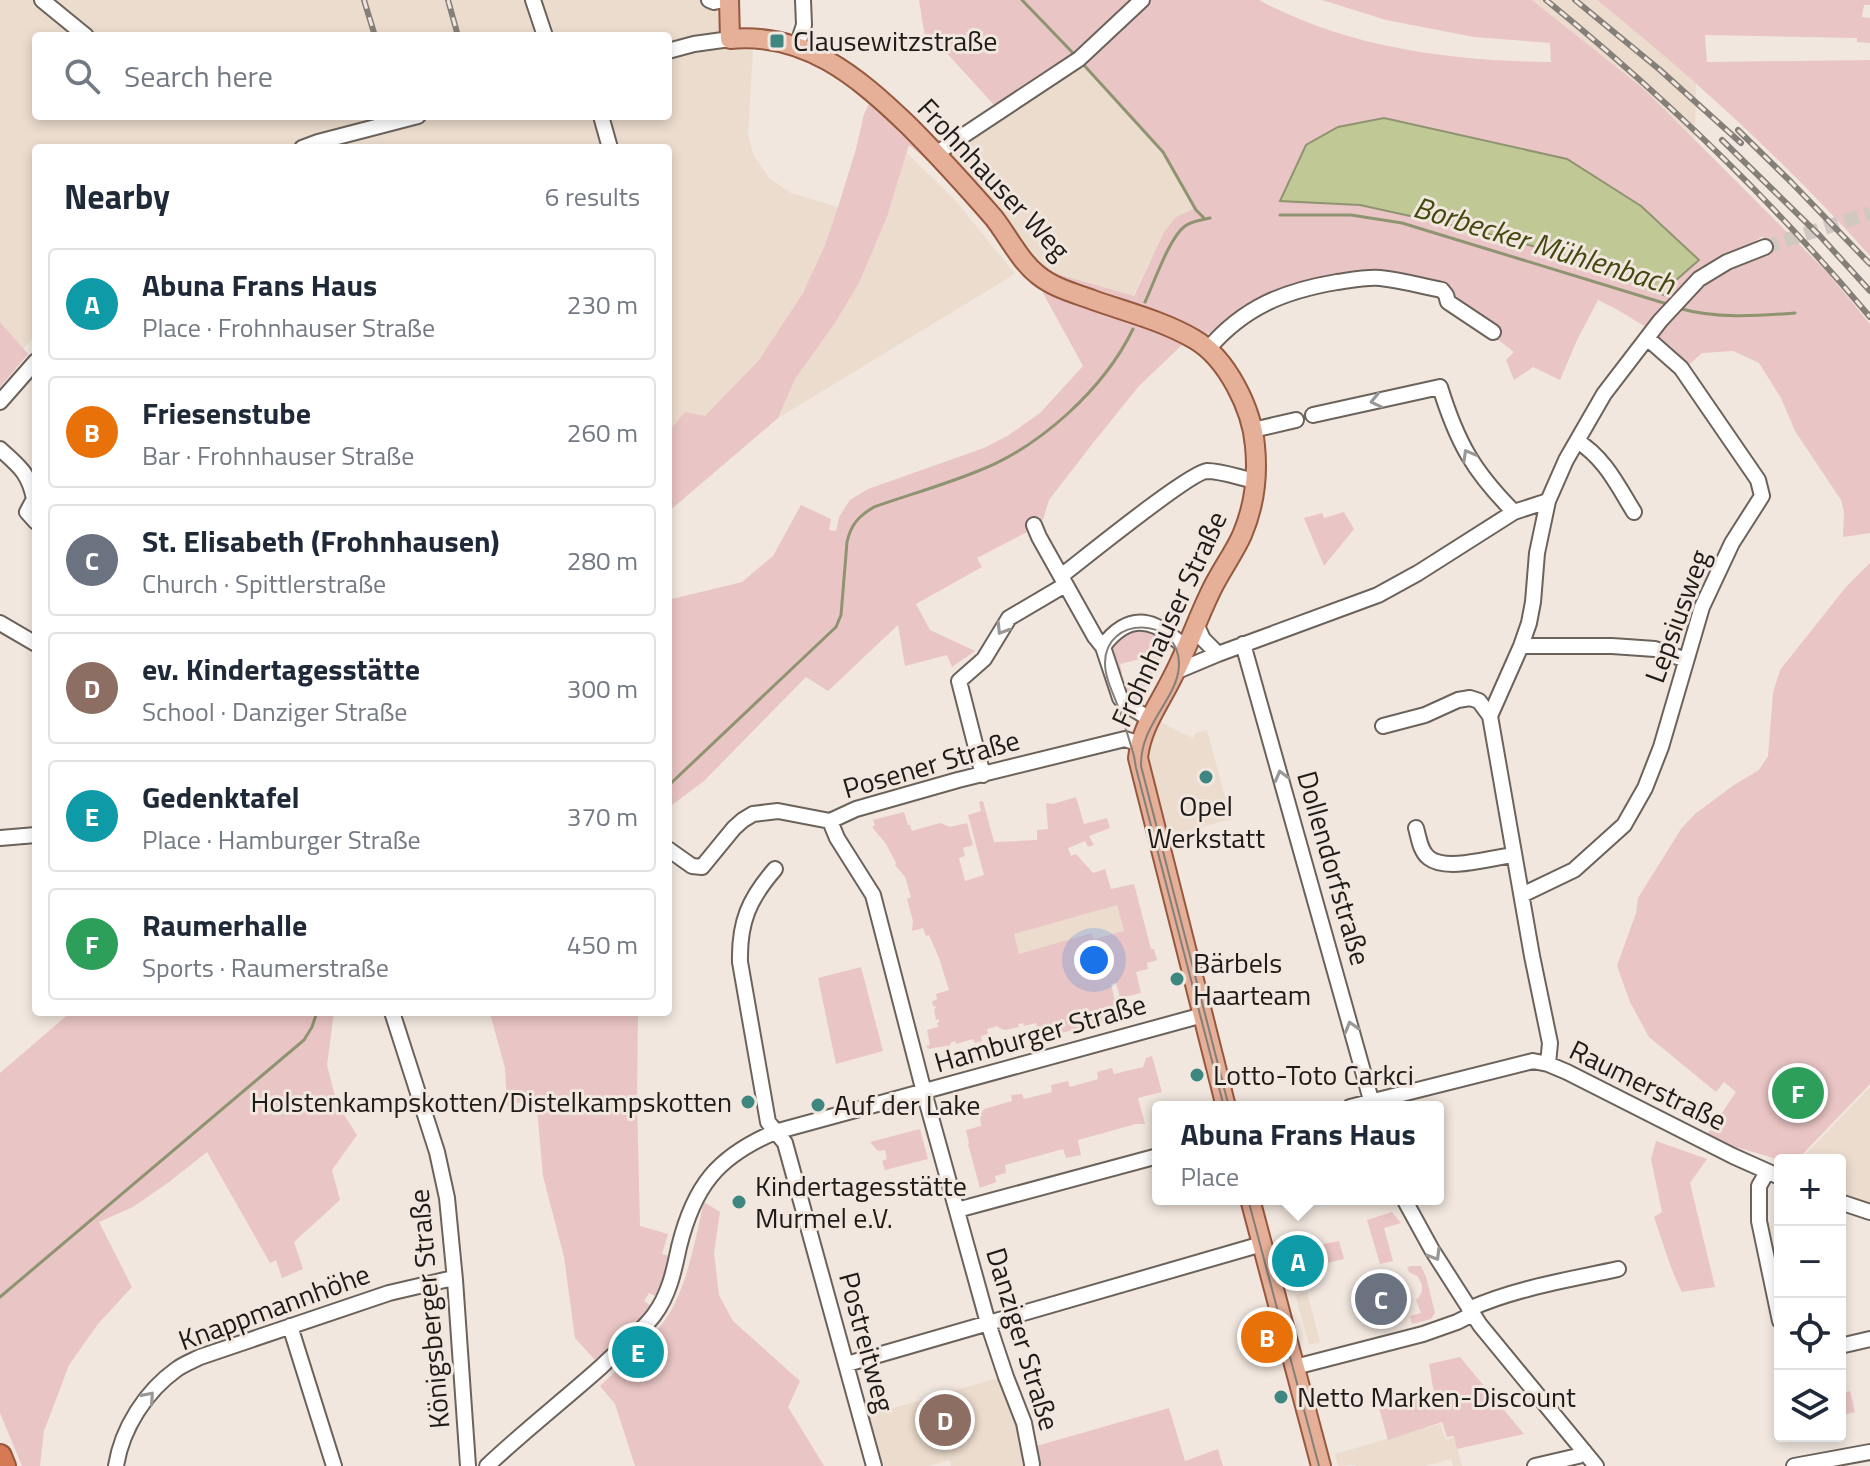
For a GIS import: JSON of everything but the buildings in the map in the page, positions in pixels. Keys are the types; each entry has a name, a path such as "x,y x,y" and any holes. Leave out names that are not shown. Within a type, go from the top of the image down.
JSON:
{"highway":[{"path":"0,1456 4,1466"}],"main road":[{"path":"727,0 738,38"},
{"name":"Frohnhauser Weg","path":"738,38 797,46 857,79 937,153 1004,231 1035,273 1055,286 1175,329 1208,349"},
{"name":"Frohnhauser Straße","path":"1208,349 1236,387 1246,407 1253,430 1256,481 1241,536 1211,590 1175,672 1150,719 1140,744 1139,765 1224,1101"},
{"path":"1252,1205 1321,1466"}],"street":[{"path":"42,0 81,32"},
{"path":"533,0 544,32"},
{"path":"709,0 727,0"},
{"path":"797,46 804,25 803,0"},
{"path":"937,153 1079,59 1142,0"},
{"path":"672,50 738,38"},
{"path":"313,144 403,120"},
{"path":"602,120 609,144"},
{"path":"1490,716 1529,623 1537,553 1548,501 1604,394 1678,300 1699,279 1712,270 1765,247"},
{"path":"1208,349 1222,333 1269,300 1304,289 1362,278 1442,290 1448,302 1493,332"},
{"name":"Lepsiusweg","path":"1522,895 1574,870 1624,825 1645,788 1661,747 1702,607 1732,543 1762,496 1758,480 1681,368 1647,338"},
{"path":"0,402 32,366"},
{"path":"1313,415 1440,387 1455,430 1473,466 1514,512"},
{"path":"1253,430 1296,420"},
{"path":"1577,441 1600,459 1634,512"},
{"path":"0,449 24,470 32,488"},
{"path":"983,775 959,681 984,659 1009,618 1063,581 1158,502 1200,473 1208,471 1256,481"},
{"path":"1175,672 1218,654 1245,651 1397,586 1514,512 1548,501"},
{"path":"1034,525 1103,647 1120,698 1150,719"},
{"path":"0,623 32,642"},
{"path":"1103,647 1117,631 1130,624 1141,623 1162,628 1186,648"},
{"path":"1196,624 1203,639 1218,654"},
{"path":"1521,646 1655,649 1686,660"},
{"name":"Dollendorfstraße","path":"1245,651 1371,1101"},
{"path":"1383,726 1470,698 1479,701 1490,716 1550,1043 1548,1064"},
{"name":"Posener Straße","path":"672,852 692,866 702,867 734,828 753,814 778,811 830,821 856,809 1125,739 1140,744"},
{"name":"Danziger Straße","path":"830,821 837,838 873,895 988,1323 1024,1423 1032,1464"},
{"path":"1416,828 1423,850 1436,861 1457,864 1514,855"},
{"path":"0,838 32,835"},
{"name":"Postreitweg","path":"775,869 754,896 746,914 740,937 740,962 768,1122 785,1143 874,1466"},
{"name":"Hamburger Straße","path":"487,1466 633,1338 655,1314 670,1285 689,1212 698,1193 720,1166 742,1148 775,1132 1203,1015"},
{"name":"Königsberger Straße","path":"393,1016 443,1173 452,1232 468,1466"},
{"name":"Raumerstraße","path":"1383,1101 1533,1061 1548,1064 1773,1174"},
{"path":"957,1210 1152,1158"},
{"path":"1773,1174 1759,1186 1759,1221 1775,1298"},
{"path":"1846,1204 1868,1212 1870,1227"},
{"path":"1407,1205 1471,1312 1596,1466"},
{"path":"847,1364 1262,1244"},
{"path":"1295,1367 1423,1334 1457,1322 1490,1300 1618,1269"},
{"name":"Knappmannhöhe","path":"116,1466 123,1439 135,1415 177,1368 200,1357 389,1293 455,1280"},
{"path":"290,1326 334,1466"},
{"path":"1846,1345 1870,1339"},
{"path":"1535,1466 1578,1456 1584,1451"},
{"path":"1794,1466 1870,1452"}],"shaded area":[{"path":"0,0 712,0 731,49 753,51 748,134 753,154 769,178 791,193 838,207 803,293 759,360 705,417 685,412 672,427 672,144 32,144 32,339 23,349 0,322"},
{"path":"919,0 1259,0 1328,30 1401,49 1476,59 1551,62 1550,43 1474,37 1386,20 1322,0 1532,0 1644,89 1827,272 1870,324 1870,533 1843,537 1841,500 1795,431 1781,398 1759,363 1733,351 1702,353 1683,370 1648,337 1680,299 1701,280 1725,268 1768,256 1763,236 1709,268 1678,298 1651,330 1598,300 1560,380 1533,367 1514,380 1506,360 1514,352 1492,335 1493,330 1449,301 1448,294 1442,288 1384,276 1337,276 1296,285 1265,298 1210,333 1201,335 1181,324 1051,279 1054,273 1134,296 1164,232 1176,217 1193,209 1187,192 1161,148 1149,139 1084,63 1073,55 995,106 933,38 925,37"},
{"path":"1532,0 1597,0 1650,42 1696,84 1695,139 1644,89"},
{"path":"1597,0 1870,0 1870,5 1864,5 1862,17 1870,18 1870,43 1857,42 1857,38 1705,35 1707,62 1870,60 1870,256 1739,122"},
{"path":"1084,63 1149,139 1161,148 1187,192 1193,209 1176,217 1164,232 1133,296 1054,273 1042,266 955,164 949,151"},
{"path":"869,104 931,158 988,222 1029,278 955,189 909,145 887,217 859,283 795,379 778,418 672,509 672,427 685,412 705,416 759,360 803,293 838,207"},
{"path":"907,153 956,201 1015,274 778,418 795,379 859,283 887,217"},
{"path":"1045,290 1184,343 1139,386 1093,443 1049,500 1043,520 1027,532 977,558 982,567 916,604 930,630 975,651 952,667 947,655 905,666 898,625 828,691 806,677 704,781 672,805 672,599 742,582 773,556 801,505 831,519 829,530 836,531 839,517 850,500 868,489 984,448 1040,413 1083,366 1043,293"},
{"path":"0,322 28,354 0,387"},
{"path":"1344,512 1354,529 1324,566 1304,518 1322,513 1324,518"},
{"path":"1870,563 1870,1084 1803,1154 1774,1154 1774,1158 1705,1138 1736,1092 1724,1082 1716,1092 1649,1037 1630,1002 1617,966 1636,913 1638,898 1681,829 1695,814 1759,770 1768,756 1773,693 1780,670 1846,587"},
{"path":"1139,630 1156,633 1170,643 1137,700 1131,699 1124,689 1143,684 1140,675 1148,672 1144,658 1120,664 1122,673 1119,674 1111,649 1123,635"},
{"path":"1160,722 1193,738 1196,733 1207,730 1231,819 1168,836 1150,770 1150,748"},
{"path":"1076,797 1084,824 1107,818 1110,828 1089,836 1094,845 1088,847 1085,841 1068,848 1071,856 1076,854 1093,873 1105,869 1111,889 1134,884 1151,949 1154,949 1157,960 1147,963 1148,969 1136,972 1141,993 1120,998 1116,983 1111,984 1119,1019 1040,1038 1036,1023 1018,1024 1019,1027 1005,1030 998,1026 987,1029 988,1034 981,1036 982,1041 975,1043 973,1039 956,1044 955,1041 951,1045 928,1049 927,1030 938,1027 939,1022 932,1002 937,999 936,994 949,990 929,935 926,936 923,928 912,931 913,921 907,899 911,897 905,877 872,827 875,825 873,820 904,812 912,831 940,823 950,827 967,823 973,845 963,848 965,856 959,858 965,881 984,875 968,815 981,811 979,802 983,801 994,842 1037,840 1037,830 1048,829 1046,803","holes":["1117,905 1124,931 1094,939 1092,933 1019,954 1014,934"]},
{"path":"1114,892 1136,977 1111,984 1119,1019 1040,1038 1010,919"},
{"path":"861,967 883,1051 836,1064 818,978"},
{"path":"66,1016 333,1016 327,1065 337,1104 357,1135 332,1170 340,1200 294,1242 303,1269 282,1278 276,1260 270,1263 207,1152 133,1207 99,1222 132,1287 98,1324 69,1365 44,1431 40,1466 22,1466 0,1413 0,1073"},
{"path":"638,1016 640,1226 668,1234 662,1254 670,1256 663,1284 656,1296 649,1293 644,1301 650,1305 633,1327 595,1360 575,1338 564,1257 543,1176 536,1098 507,1106 505,1068 491,1017"},
{"path":"1152,1056 1162,1092 1138,1098 1145,1124 1078,1140 1081,1155 1066,1158 1063,1149 1005,1165 1006,1173 995,1176 996,1182 980,1188 966,1130 981,1126 980,1115 984,1109 1012,1101 1011,1095 1022,1094 1024,1099 1052,1092 1051,1085 1068,1081 1070,1087 1098,1079 1097,1072 1112,1068 1114,1074 1143,1067 1146,1058"},
{"path":"1870,1087 1870,1205 1846,1199 1846,1154 1806,1154"},
{"path":"920,1129 928,1159 885,1170 882,1161 887,1159 885,1150 878,1151 870,1142"},
{"path":"1656,1141 1707,1159 1690,1183 1715,1287 1682,1292 1674,1274 1654,1217 1662,1212 1651,1159"},
{"path":"704,1202 720,1212 714,1253 719,1295 733,1321 800,1381 788,1407 824,1466 635,1466 615,1404 600,1386 641,1348 669,1315 685,1279"},
{"path":"1392,1212 1401,1223 1384,1228 1393,1261 1380,1264 1367,1220"},
{"path":"1339,1241 1344,1259 1318,1265 1315,1253 1304,1256 1302,1248"},
{"path":"1421,1266 1435,1313 1431,1319 1412,1324 1410,1316 1421,1313 1416,1300 1422,1288 1417,1276 1409,1272 1407,1267"},
{"path":"1307,1292 1320,1342 1309,1345 1295,1295"},
{"path":"1460,1357 1524,1434 1457,1449 1454,1436 1447,1437 1442,1422 1388,1440 1379,1408 1434,1393 1429,1364"},
{"path":"1001,1377 1021,1424 1028,1463 1022,1466 951,1466 949,1460 928,1466 884,1466 869,1415"},
{"path":"1850,1391 1855,1412 1846,1414 1846,1392"},
{"path":"1169,1408 1185,1461 1218,1449 1223,1466 1039,1466 1033,1447"},
{"path":"1440,1424 1446,1440 1454,1437 1462,1466 1453,1466 1451,1459 1425,1466 1338,1466 1335,1454"}],"water":[{"path":"1384,118 1567,159 1641,206 1699,260 1674,282 1666,296 1579,259 1474,230 1360,205 1280,201 1306,145 1338,127"}],"waterway":[{"path":"1022,0 1072,52"},
{"path":"1082,63 1163,152 1196,210 1205,219"},
{"name":"Borbecker Mühlenbach","path":"1280,215 1351,215 1402,223 1667,304"},
{"name":"Borbecker Mühlenbach","path":"1145,302 1179,232 1191,223 1210,218"},
{"name":"Borbecker Mühlenbach","path":"1678,308 1722,315 1795,313"},
{"name":"Borbecker Mühlenbach","path":"672,782 836,627 841,615 847,542 853,525 860,517 874,507 978,471 1024,447 1068,414 1088,394 1121,351 1133,329"},
{"name":"Borbecker Mühlenbach","path":"0,1297 304,1040 316,1016"}],"tunnel":[{"path":"1765,247 1870,213"}],"tram line":[{"path":"1222,1101 1134,756 1106,673 1108,647 1117,636 1128,630 1156,630 1176,648 1179,664 1177,676 1147,737 1141,766 1227,1101"},
{"path":"1250,1205 1319,1466"}],"railway":[{"path":"364,0 374,32"},
{"path":"448,0 457,32"},
{"path":"1546,0 1633,74 1716,151 1795,232 1870,317"},
{"path":"1575,0 1660,70 1741,143"},
{"path":"1738,130 1870,264"},
{"path":"1722,140 1820,236 1870,291"}],"place":[{"name":"Clausewitzstraße","path":"777,41"},
{"name":"Opel Werkstatt","path":"1206,777"},
{"name":"Bärbels Haarteam","path":"1177,979"},
{"name":"Lotto-Toto Carkci","path":"1197,1075"},
{"name":"Raumerhalle","path":"1798,1093"},
{"name":"Holstenkampskotten/Distelkampskotten","path":"748,1102"},
{"name":"Auf der Lake","path":"818,1105"},
{"name":"Kindertagesstätte Murmel e.V.","path":"739,1202"},
{"name":"Abuna Frans Haus","path":"1298,1261"},
{"name":"St. Elisabeth (Frohnhausen)","path":"1381,1299"},
{"name":"Friesenstube","path":"1267,1337"},
{"name":"Gedenktafel","path":"638,1352"},
{"name":"Netto Marken-Discount","path":"1281,1397"},
{"name":"ev. Kindertagesstätte","path":"945,1420"}]}
